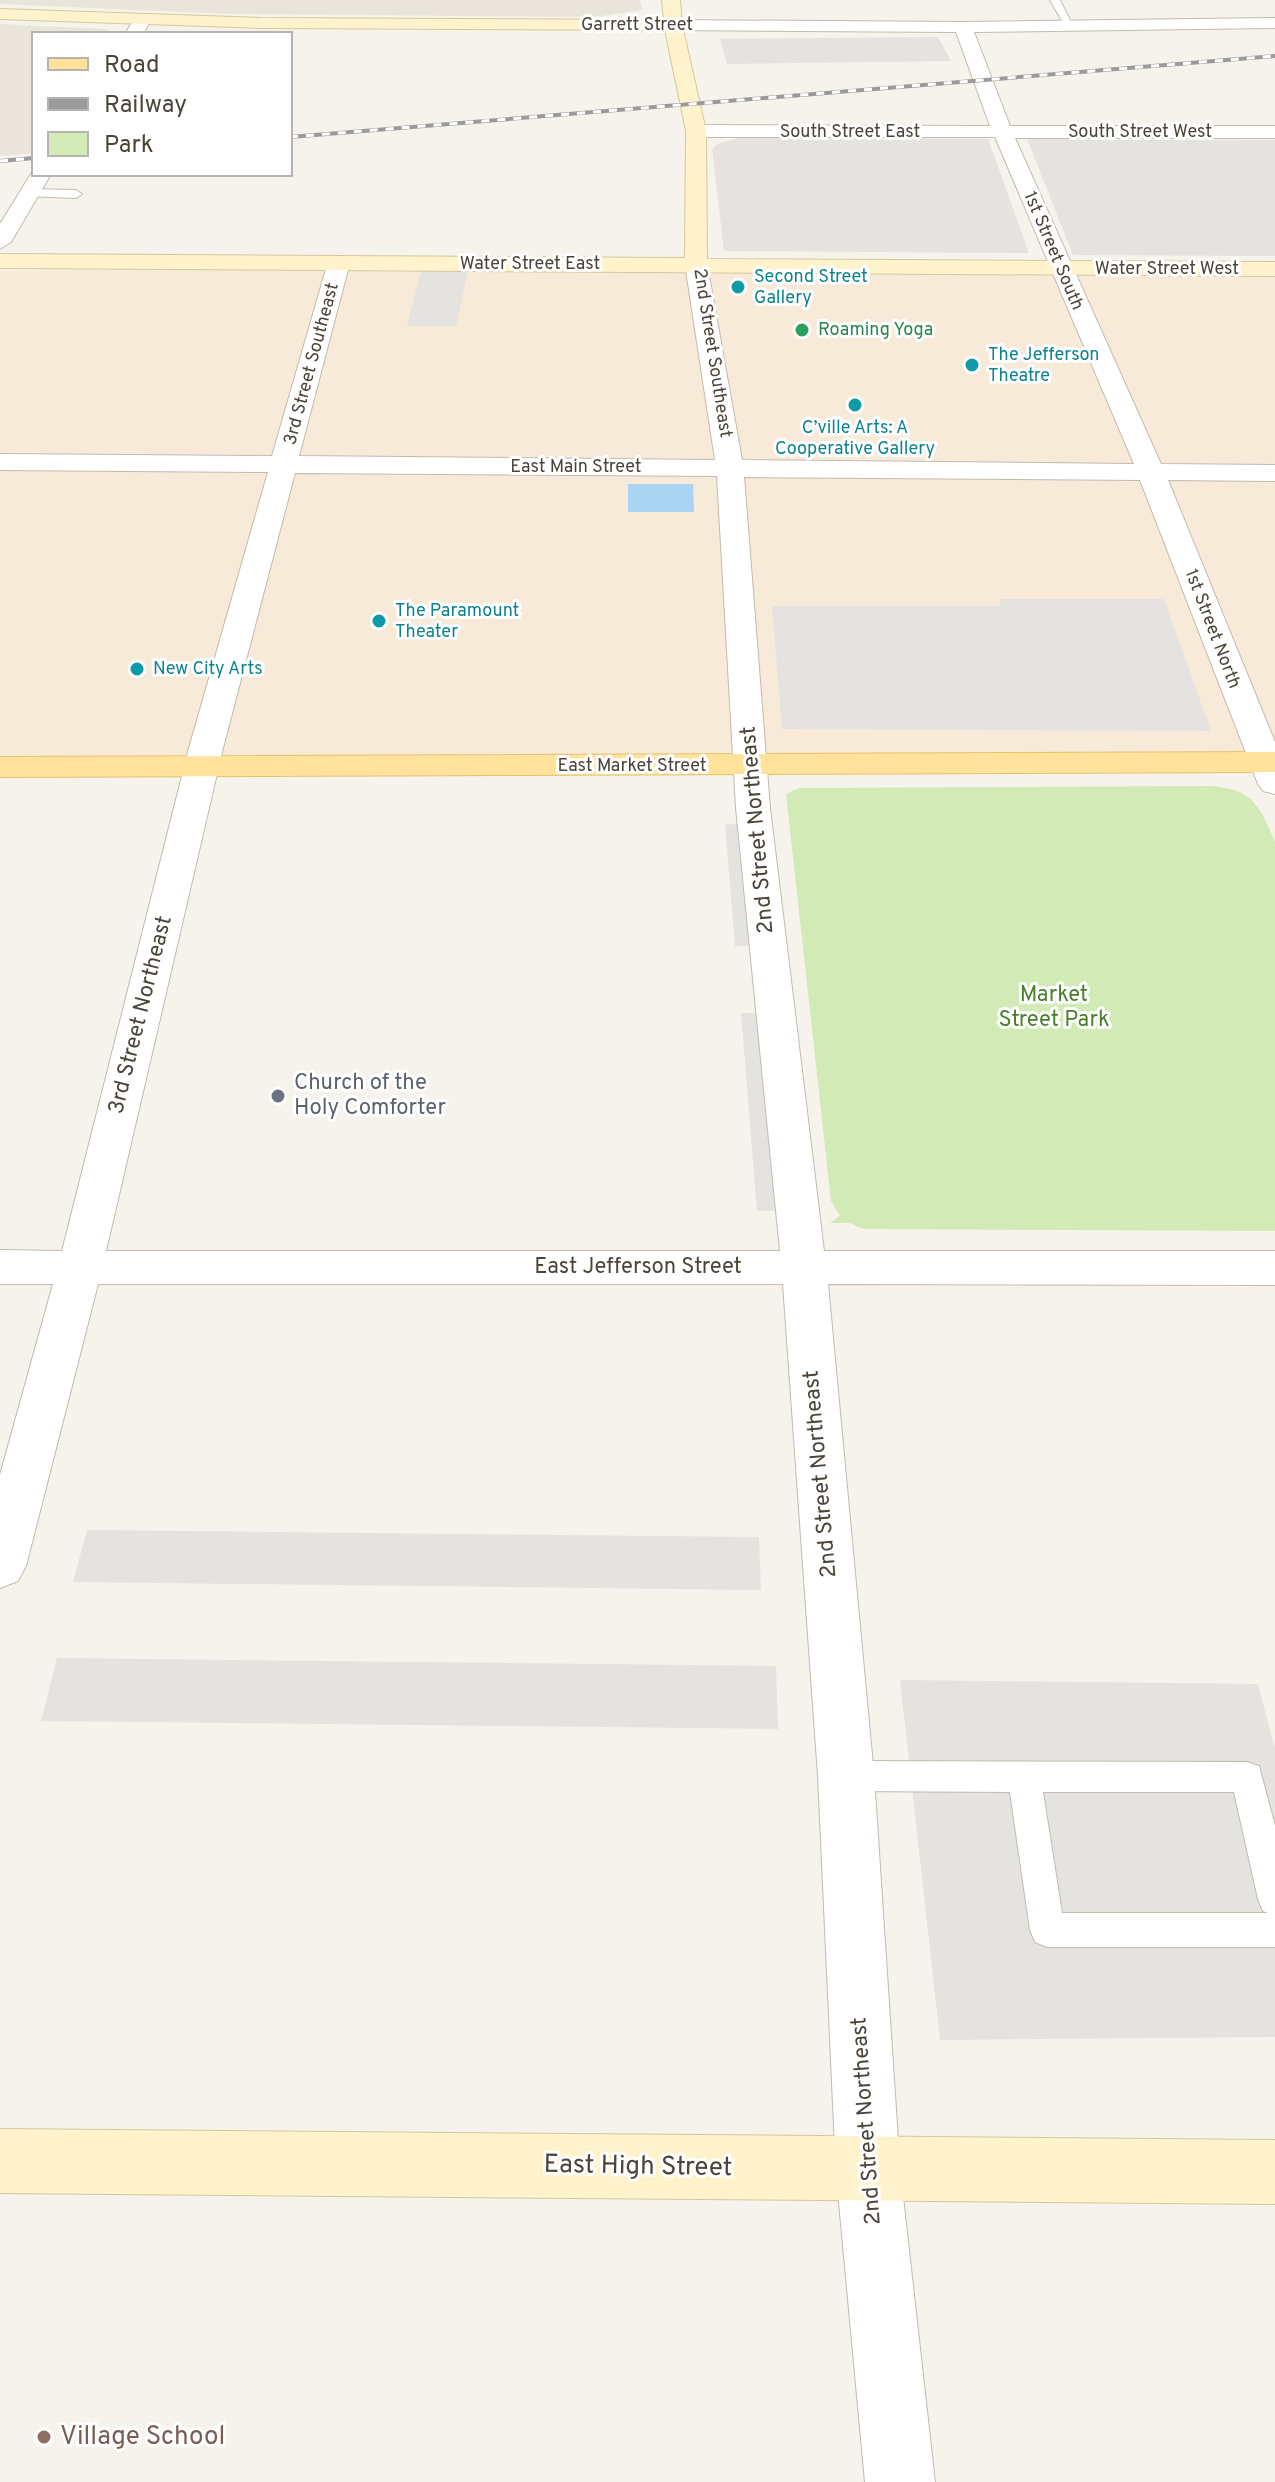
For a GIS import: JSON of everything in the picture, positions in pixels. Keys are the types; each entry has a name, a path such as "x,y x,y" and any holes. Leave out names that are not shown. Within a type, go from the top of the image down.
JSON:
{"main road":[{"name":"East Market Street","path":"0,767 752,766 1271,770"}],"street":[{"name":"2nd Street Southeast","path":"671,0 673,25 696,131 696,264 730,468"},
{"name":"Garrett Street","path":"0,14 138,27 963,27 1275,23"},
{"name":"1st Street South","path":"963,27 983,86 1060,269 1151,472"},
{"name":"South Street East","path":"696,131 1004,132"},
{"name":"South Street West","path":"1004,132 1275,132"},
{"path":"0,242 40,176"},
{"name":"Water Street East","path":"0,261 1060,269"},
{"name":"3rd Street Southeast","path":"285,466 339,262"},
{"name":"Water Street West","path":"1060,269 1275,269"},
{"name":"East Main Street","path":"0,462 1275,473"},
{"name":"3rd Street Northeast","path":"0,1566 80,1268 202,766 285,466"},
{"name":"2nd Street Northeast","path":"730,468 753,808 804,1268 846,1776 868,2170 900,2482"},
{"name":"1st Street North","path":"1151,472 1271,770"},
{"name":"East Jefferson Street","path":"0,1267 1275,1268"},
{"name":"East High Street","path":"0,2161 1275,2172"}],"lane":[{"path":"1055,0 1070,26"},
{"path":"29,193 76,194"},
{"path":"846,1776 1247,1777 1275,1899"},
{"path":"1024,1777 1047,1930 1275,1930"}],"shaded area":[{"path":"0,0 640,0 642,10 595,17 227,14 0,4"},
{"path":"0,24 105,29 112,32 32,32 32,153 0,156"},
{"path":"938,37 951,61 727,64 720,39"},
{"path":"742,137 988,139 1029,253 724,251 712,149 717,144"},
{"path":"1027,139 1275,140 1275,256 1073,255"},
{"path":"304,268 1275,269 1275,762 0,767 0,271"},
{"path":"421,271 468,271 456,326 407,326"},
{"path":"1000,599 1164,599 1211,731 782,729 772,606 1000,606"},
{"path":"725,824 755,825 767,946 735,946"},
{"path":"741,1013 775,1013 798,1210 757,1211"},
{"path":"87,1530 759,1537 761,1590 73,1582"},
{"path":"57,1658 776,1666 778,1729 41,1721"},
{"path":"900,1680 1258,1684 1275,1749 1275,2037 940,2040"}],"green space":[{"name":"Market Street Park","path":"1211,786 1237,791 1254,802 1275,842 1275,1231 863,1229 850,1223 830,1223 840,1216 831,1201 786,794 799,788"}],"water":[{"path":"628,484 693,484 694,512 628,512"}],"railway":[{"path":"292,137 1275,56"},
{"path":"0,161 32,158"}],"place":[{"name":"Second Street Gallery","path":"738,287"},
{"name":"Roaming Yoga","path":"802,330"},
{"name":"The Jefferson Theatre","path":"972,365"},
{"name":"C’ville Arts: A Cooperative Gallery","path":"855,405"},
{"name":"The Paramount Theater","path":"379,621"},
{"name":"New City Arts","path":"137,669"},
{"name":"Church of the Holy Comforter","path":"278,1096"},
{"name":"Village School","path":"44,2437"}]}
